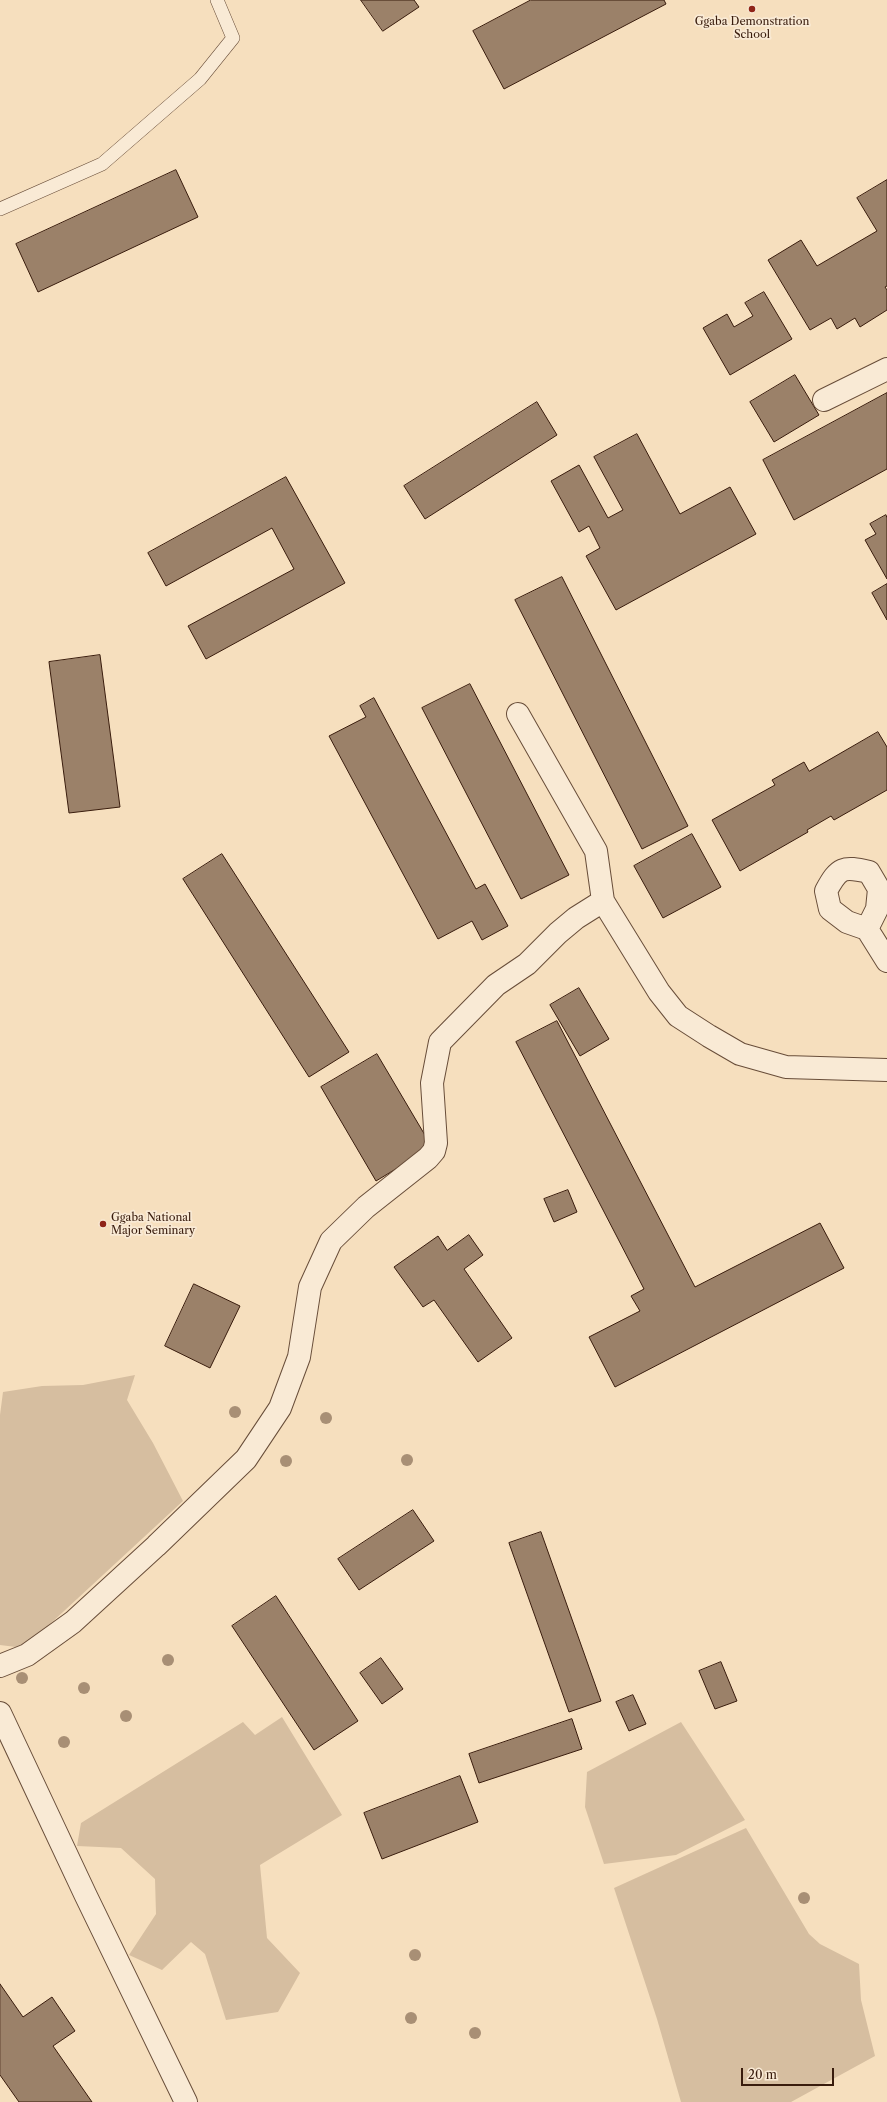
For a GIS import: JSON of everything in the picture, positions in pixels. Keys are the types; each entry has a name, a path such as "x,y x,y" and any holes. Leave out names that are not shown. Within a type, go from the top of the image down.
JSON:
{"street":[{"path":"824,400 887,369"},
{"path":"518,714 596,851 603,901 659,992 678,1016 740,1054 786,1067 887,1070"},
{"path":"0,1666 27,1655 73,1622 156,1546 246,1459 280,1408 299,1357 310,1287 331,1241 366,1207 428,1158 434,1151 436,1134 432,1083 440,1042 496,985 527,964 558,933 576,918 603,901"},
{"path":"867,929 887,961"},
{"path":"0,1713 86,1896 186,2102"}],"lane":[{"path":"0,209 102,164 200,79 233,38 217,0"}],"shaded area":[{"path":"135,1375 127,1400 153,1443 183,1501 24,1648 0,1645 0,1415 3,1392 42,1386 83,1385"},
{"path":"282,1717 342,1815 260,1865 267,1938 300,1973 278,2012 226,2020 205,1954 191,1942 162,1970 129,1955 156,1914 155,1879 121,1848 77,1846 81,1823 243,1722 255,1735"},
{"path":"681,1722 745,1820 676,1855 604,1864 585,1807 587,1772"},
{"path":"746,1828 809,1934 820,1944 859,1964 861,2000 875,2056 791,2102 681,2102 657,2019 614,1888"}],"building":[{"path":"361,0 414,0 419,7 383,31"},
{"path":"531,0 664,0 666,4 504,89 473,31"},
{"path":"176,170 198,217 38,292 16,244"},
{"path":"887,180 887,286 885,287 887,290 887,310 860,327 855,318 837,329 831,318 810,330 768,260 801,240 817,266 877,231 857,198"},
{"path":"764,292 792,339 730,375 703,328 727,314 734,327 753,316 745,303"},
{"path":"795,375 819,415 774,442 750,402"},
{"path":"887,393 887,469 794,520 763,460"},
{"path":"537,402 557,435 425,519 404,486"},
{"path":"637,434 680,514 730,487 756,534 616,610 586,556 600,548 589,526 579,532 551,481 579,465 608,518 623,510 594,457"},
{"path":"286,477 345,583 206,659 188,626 294,569 272,528 166,586 148,553"},
{"path":"886,515 887,579 865,540 876,534 870,524"},
{"path":"562,577 688,826 642,849 515,600"},
{"path":"887,584 887,620 872,593"},
{"path":"100,655 120,807 69,813 49,662"},
{"path":"470,684 569,875 521,899 422,708"},
{"path":"374,698 476,889 485,884 508,926 482,940 472,921 438,939 329,736 366,717 360,706"},
{"path":"878,732 887,747 887,790 834,820 831,816 807,830 808,832 740,871 712,820 775,785 772,780 804,762 809,771"},
{"path":"692,834 721,887 663,918 634,866"},
{"path":"222,854 349,1052 309,1077 183,879"},
{"path":"579,988 609,1039 580,1056 550,1005"},
{"path":"557,1021 695,1287 820,1223 844,1268 615,1387 589,1337 640,1311 631,1296 644,1289 516,1042"},
{"path":"377,1054 432,1147 376,1181 321,1087"},
{"path":"568,1190 577,1212 554,1222 544,1199"},
{"path":"469,1235 483,1255 464,1269 512,1338 478,1362 434,1300 423,1307 394,1267 438,1236 447,1250"},
{"path":"194,1284 240,1306 210,1368 165,1346"},
{"path":"413,1510 434,1541 359,1590 338,1559"},
{"path":"541,1532 601,1701 569,1712 509,1543"},
{"path":"276,1596 358,1721 314,1750 232,1626"},
{"path":"381,1658 403,1689 382,1704 360,1673"},
{"path":"721,1662 737,1701 715,1709 699,1671"},
{"path":"633,1695 646,1724 629,1731 616,1702"},
{"path":"572,1719 582,1749 479,1783 469,1754"},
{"path":"460,1776 478,1822 382,1859 364,1813"},
{"path":"0,1984 23,2017 52,1997 75,2031 53,2046 92,2102 19,2102 0,2075"}],"place":[{"name":"Ggaba Demonstration School","path":"752,9"},
{"name":"Ggaba National Major Seminary","path":"103,1224"}]}
